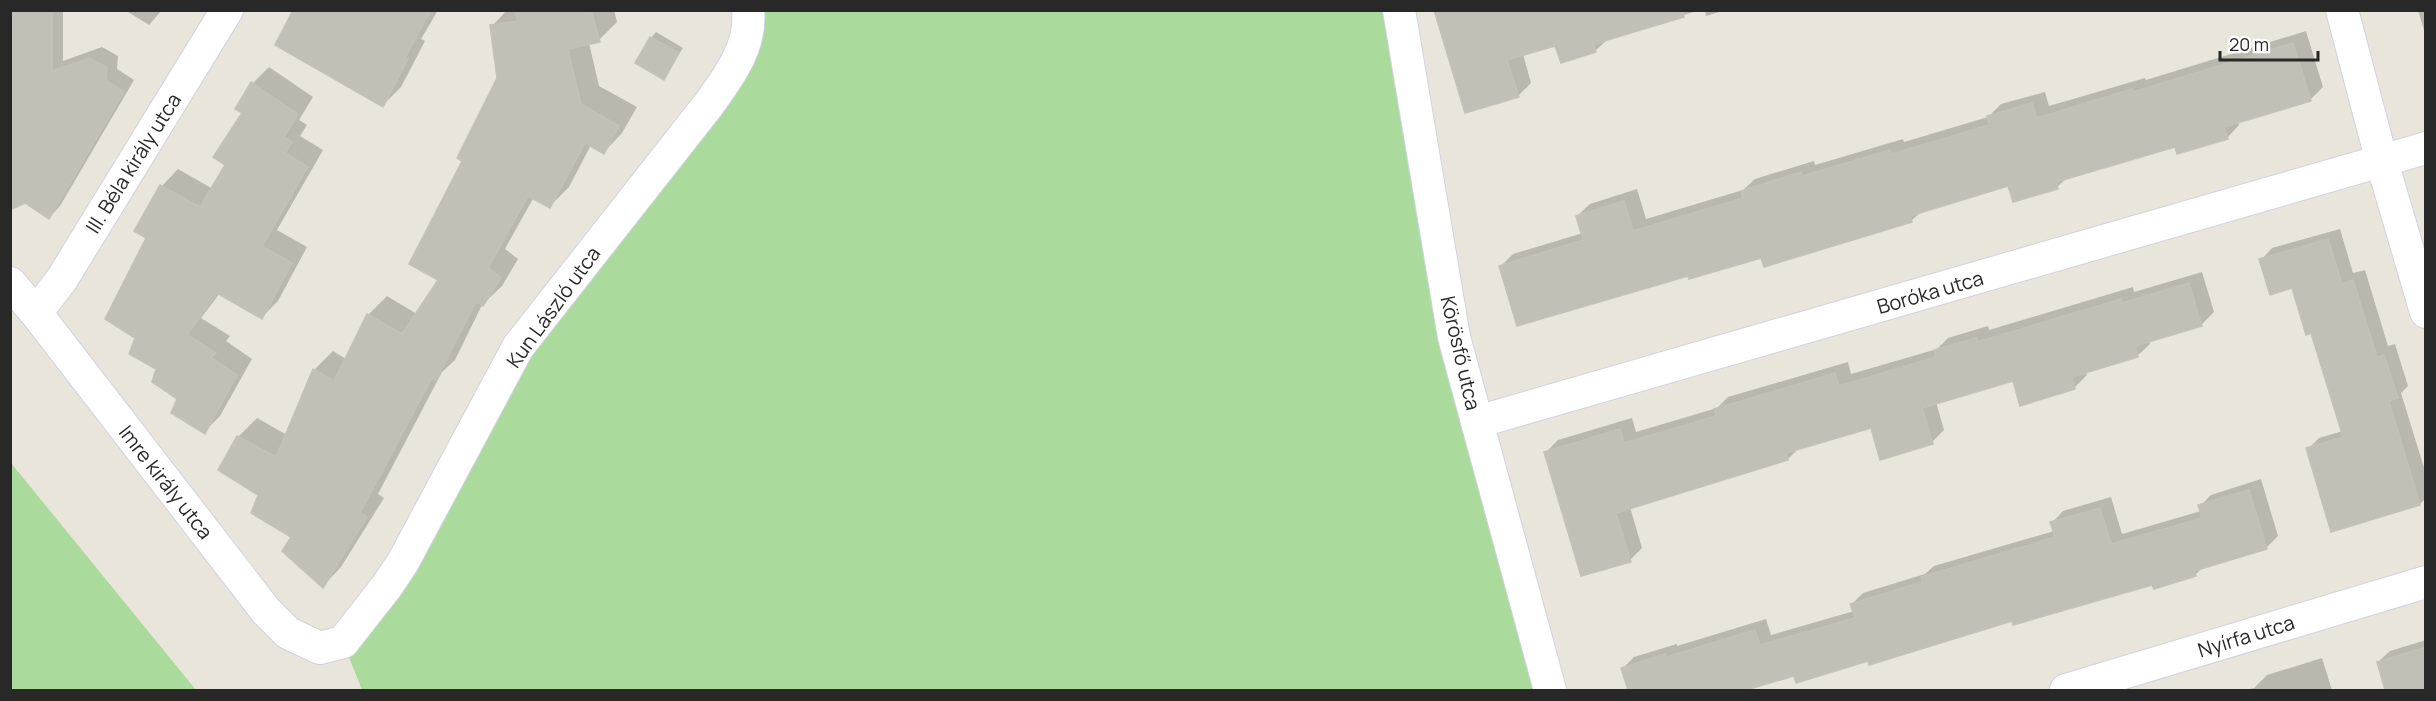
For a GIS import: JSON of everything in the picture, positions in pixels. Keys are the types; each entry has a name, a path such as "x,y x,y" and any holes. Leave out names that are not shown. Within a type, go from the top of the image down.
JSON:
{"street":[{"name":"III. Béla király utca","path":"36,313 62,279 227,10"},
{"name":"Kun László utca","path":"343,642 362,620 403,562 518,347 734,69 750,27 748,10"},
{"name":"Körösfő utca","path":"1399,10 1454,337 1550,690"},
{"path":"2342,10 2382,162 2426,312"},
{"name":"Boróka utca","path":"1478,422 2426,148"},
{"name":"Imre király utca","path":"10,283 36,313 266,611 288,633 320,648 343,642"},
{"name":"Nyírfa utca","path":"2066,690 2426,582"}],"green space":[{"path":"748,11 1399,11 1454,337 1550,690 362,690 343,642 518,347 709,104"},
{"path":"11,463 196,690 11,690"}],"building":[{"path":"10,10 52,10 52,71 90,58 107,68 106,80 124,92 49,219 25,203 10,210"},
{"path":"293,10 431,10 405,58 408,59 383,107 275,45"},
{"path":"515,10 591,10 600,42 568,49 581,104 619,126 604,154 585,143 550,208 528,196 488,268 501,278 483,306 476,302 436,380 432,378 360,513 367,517 323,588 282,551 291,537 251,513 258,495 218,470 237,436 276,457 313,369 334,381 367,314 402,334 438,280 409,264 462,161 457,158 497,78 490,25 518,21"},
{"path":"1434,10 1683,10 1684,17 1594,44 1596,52 1561,63 1555,46 1507,60 1519,97 1465,113"},
{"path":"650,37 679,53 664,80 635,63"},
{"path":"2293,43 2311,101 2224,127 2228,139 2177,154 2175,147 2056,182 2058,189 2013,202 2008,186 1910,216 1912,222 1764,267 1761,258 1689,279 1688,276 1517,326 1499,266 1583,240 1576,216 1624,201 1633,231 1743,198 1741,191 1801,172 1802,176 1890,150 1892,154 1989,125 1987,116 2032,103 2037,118 2132,89 2133,92"},
{"path":"251,82 298,114 284,137 292,142 285,153 308,167 262,246 292,263 262,319 217,293 187,335 216,353 211,358 237,375 205,434 171,413 177,399 152,382 156,369 129,354 135,338 105,319 146,238 134,231 160,185 200,207 225,165 213,157 242,113 235,109"},
{"path":"2328,239 2342,284 2353,280 2377,357 2384,355 2398,398 2389,401 2420,505 2331,532 2306,448 2343,437 2311,333 2306,335 2292,288 2270,295 2259,259"},
{"path":"2189,283 2202,326 2135,346 2138,357 2072,377 2075,389 2020,406 2013,381 1922,408 1933,444 1880,460 1871,428 1786,453 1788,460 1616,513 1631,562 1581,576 1544,452 1620,429 1624,443 1716,416 1714,409 1835,373 1839,386 1936,357 1934,350 1976,338 1977,342 2121,299 2122,303"},
{"path":"2249,490 2267,549 2194,571 2196,576 2154,589 2152,585 2013,625 2012,621 1869,665 1868,661 1796,683 1794,676 1746,690 1628,690 1621,668 1755,630 1760,645 1855,618 1850,604 1922,582 1921,577 2055,537 2050,522 2100,508 2111,544 2202,518 2198,505"},
{"path":"2426,647 2426,690 2385,690 2377,662"}]}
